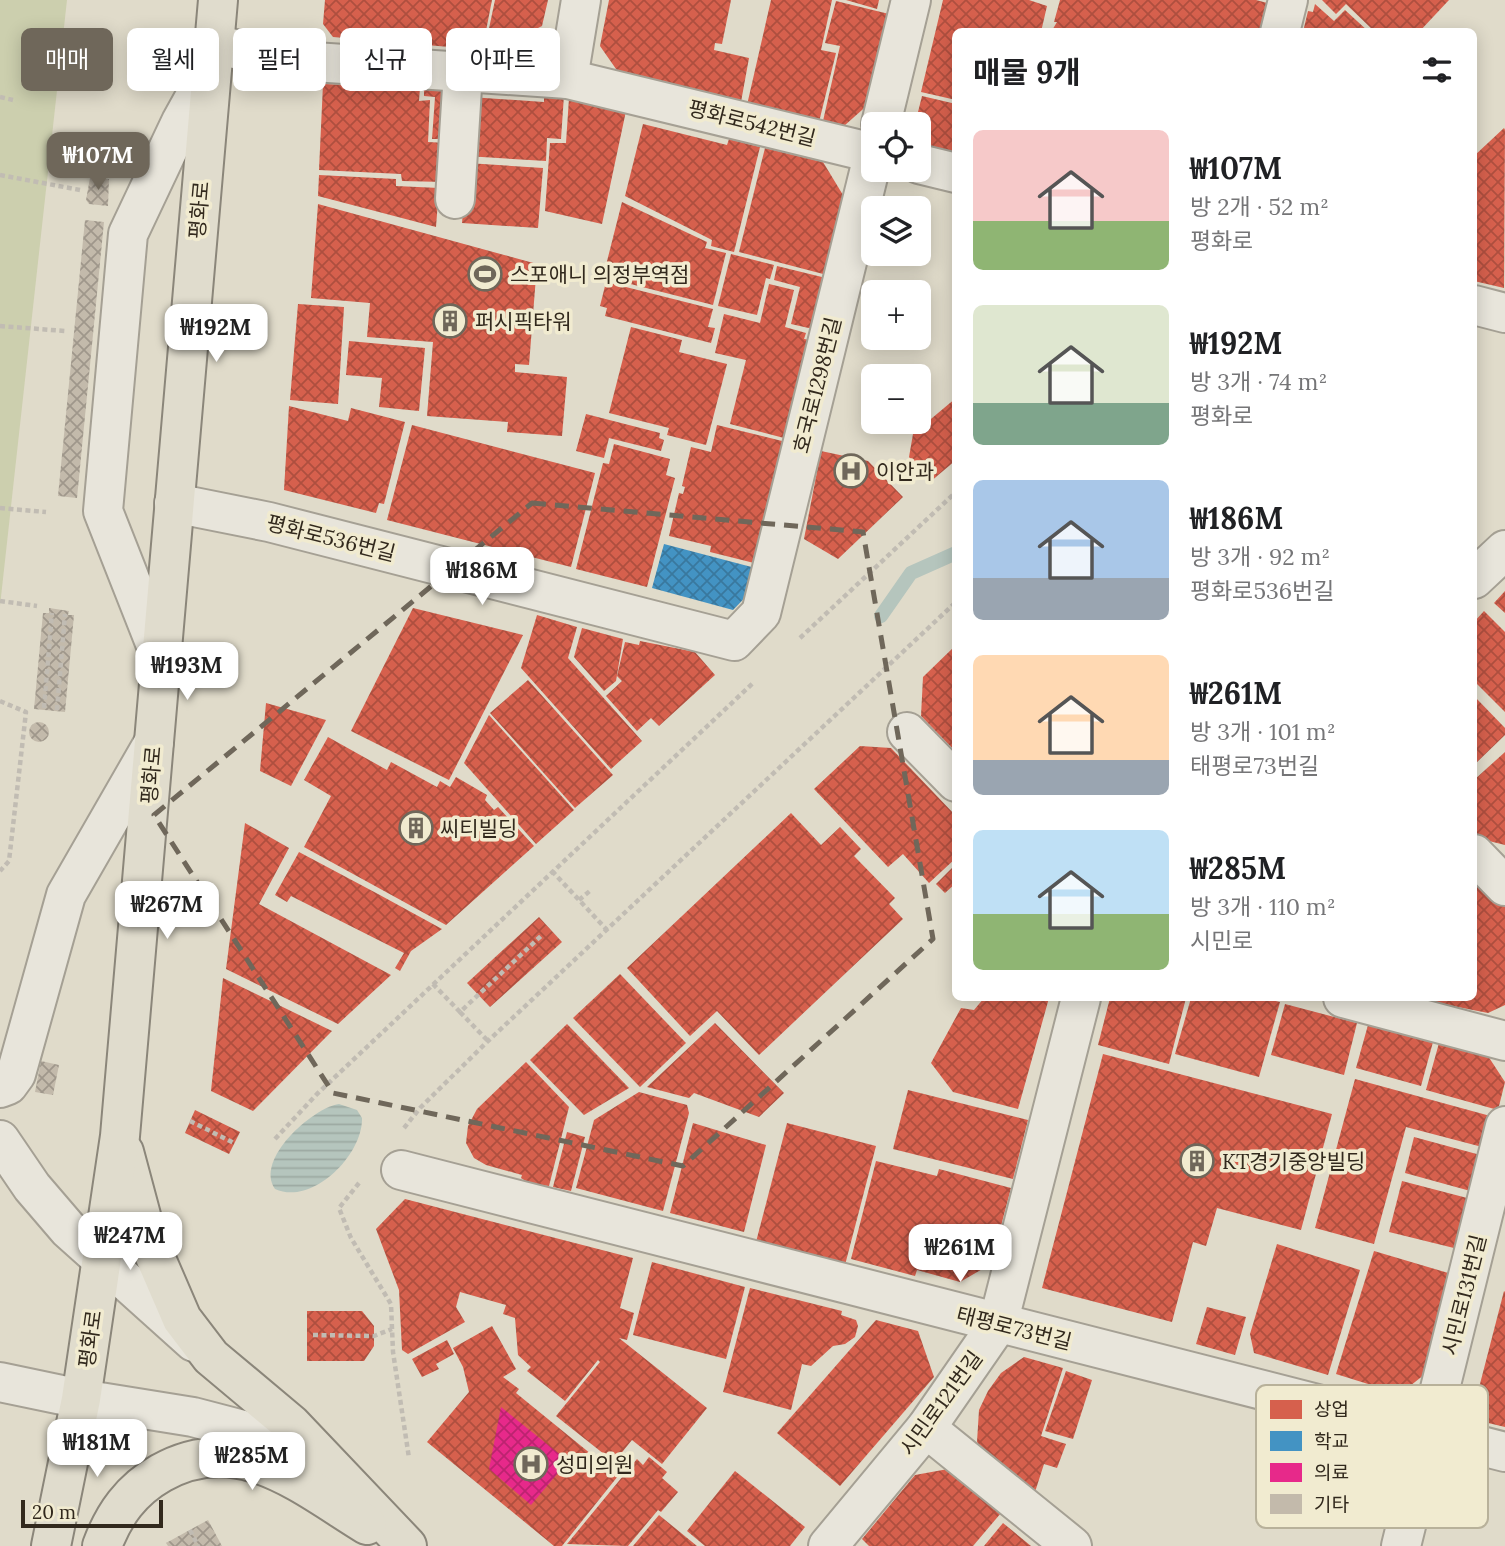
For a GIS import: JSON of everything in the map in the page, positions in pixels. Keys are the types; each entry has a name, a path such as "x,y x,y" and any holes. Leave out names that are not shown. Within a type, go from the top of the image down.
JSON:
{"main road":[{"name":"평화로","path":"215,28 218,0"},
{"name":"평화로","path":"51,1546 81,1399 120,1136 210,91"},
{"path":"120,1136 147,1238 166,1288 182,1319 211,1357 291,1424 405,1546"},
{"path":"102,1546 110,1523 144,1483 168,1469 217,1456 241,1457 284,1474 405,1546"}],"street":[{"path":"568,79 582,0"},
{"path":"884,112 911,0"},
{"path":"1281,28 1288,0"},
{"name":"평화로542번길","path":"219,55 446,71"},
{"name":"평화로542번길","path":"560,78 861,152"},
{"path":"161,657 103,511 128,234 196,91"},
{"path":"455,199 462,91"},
{"path":"931,167 952,172"},
{"name":"호국로1298번길","path":"761,613 866,182"},
{"path":"1477,306 1505,313"},
{"name":"평화로536번길","path":"174,503 269,522 734,641 761,613"},
{"path":"1477,576 1505,550"},
{"path":"908,732 952,778"},
{"path":"3,1088 16,1074 66,895 154,742"},
{"path":"1477,857 1505,886"},
{"name":"시민로121번길","path":"828,1546 926,1428 998,1324 1080,1001"},
{"path":"1354,1001 1505,1041"},
{"name":"시민로131번길","path":"1442,1385 1505,1126"},
{"path":"0,1140 32,1187 59,1219 211,1357"},
{"name":"태평로73번길","path":"398,1154 998,1324 1256,1389"},
{"path":"1,1384 193,1418 258,1434 279,1443 405,1546"},
{"path":"926,1428 1072,1546"},
{"name":"태평로73번길","path":"1488,1448 1505,1452"},
{"name":"시민로131번길","path":"1401,1546 1406,1528"}],"path":[{"path":"0,97 13,100"},
{"path":"0,175 80,190"},
{"path":"0,326 65,331"},
{"path":"794,644 952,496"},
{"path":"0,508 47,512"},
{"path":"0,601 37,606"},
{"path":"398,1154 420,1108 952,605"},
{"path":"44,708 52,613"},
{"path":"57,710 65,614"},
{"path":"275,1139 317,1094 754,682"},
{"path":"0,701 26,712 9,861 0,871"},
{"path":"552,871 607,930"},
{"path":"579,900 590,890"},
{"path":"460,1012 542,935"},
{"path":"433,984 488,1041"},
{"path":"190,1121 234,1143"},
{"path":"363,1178 339,1208 351,1238 391,1304 409,1458"},
{"path":"313,1335 374,1336 392,1329"},
{"path":"190,1530 198,1546"}],"highlighted area":[{"path":"532,503 863,532 933,939 683,1166 333,1093 154,815"}],"green space":[{"path":"0,0 67,0 64,28 21,28 21,91 57,91 0,606"}],"shaded area":[{"path":"339,1104 357,1110 362,1118 360,1132 345,1161 319,1184 304,1190 289,1192 275,1189 271,1177 272,1164 279,1150 301,1125"}],"building: 상업":[{"path":"325,0 492,0 487,28 446,28 446,47 432,45 432,28 340,28 340,38 333,37 323,24"},
{"path":"495,0 548,0 542,26 538,28 489,28"},
{"path":"609,0 731,0 722,44 715,43 714,50 749,58 741,102 623,79 600,46"},
{"path":"771,0 832,0 821,50 836,53 819,122 747,105"},
{"path":"846,0 879,0 877,9"},
{"path":"943,0 1029,0 1047,6 1042,28 952,28 952,99 921,92"},
{"path":"1060,0 1256,0 1271,4 1264,28 1053,28 1057,22 1054,22"},
{"path":"1322,0 1449,0 1423,28 1371,28 1346,4 1336,14"},
{"path":"836,1 889,14 871,102 844,126 823,121 840,46 825,43"},
{"path":"1315,4 1334,21 1345,10 1365,28 1304,28 1308,11 1313,12"},
{"path":"326,84 340,85 340,91 420,91 419,101 430,100 428,142 446,143 444,182 402,181 401,174 319,170 323,91 326,91"},
{"path":"432,87 453,91 451,139 432,139 435,97 424,96 424,91 432,91"},
{"path":"544,94 564,95 561,139 547,138 546,161 466,156 470,97 544,102"},
{"path":"922,96 952,103 952,160 931,155 931,112 918,112"},
{"path":"569,98 626,111 602,224 545,211 550,143 566,143"},
{"path":"643,124 727,145 729,139 760,147 734,252 711,246 712,240 625,196"},
{"path":"1504,128 1504,288 1477,282 1477,153"},
{"path":"765,148 823,162 846,200 827,275 739,252"},
{"path":"467,163 543,168 538,228 462,223"},
{"path":"319,175 396,179 396,186 439,188 436,227 318,196"},
{"path":"622,202 707,242 705,248 726,253 713,305 603,277"},
{"name":"퍼시픽타워","path":"318,204 537,264 529,365 515,364 515,372 567,377 562,436 507,432 508,422 427,416 433,342 367,337 370,303 311,298"},
{"path":"731,254 774,265 770,279 766,278 757,315 718,306"},
{"path":"777,266 826,278 813,329 791,324 800,287 774,280"},
{"path":"606,282 713,309 708,327 715,328 711,343 605,316 607,308 600,306"},
{"path":"769,284 794,290 785,327 806,333 804,339 810,340 784,438 730,424 746,360 715,353 724,314 760,323"},
{"path":"298,304 344,307 338,404 290,400"},
{"path":"631,327 682,340 679,352 727,364 706,445 667,435 669,428 609,413"},
{"path":"349,341 425,348 419,411 379,407 382,378 346,375"},
{"path":"952,401 952,463 930,482 909,457 913,434 931,434 931,419"},
{"path":"289,406 348,421 351,408 405,422 384,504 379,503 376,513 284,490"},
{"path":"586,414 660,433 659,438 664,440 661,451 609,438 604,458 576,451"},
{"path":"412,425 595,473 571,567 387,520"},
{"path":"717,425 786,442 762,565 710,552 711,546 669,536 679,493 683,494 685,487 682,486 691,447 711,452"},
{"path":"614,444 670,459 666,475 675,478 647,587 576,569 603,463 609,464"},
{"path":"821,451 868,461 903,497 838,559 804,539"},
{"path":"1505,591 1505,613 1494,603"},
{"path":"413,608 523,635 449,780 351,731"},
{"path":"1484,611 1505,632 1505,712 1477,684 1477,619"},
{"path":"537,615 577,627 568,658 642,741 611,769 521,668"},
{"path":"582,628 623,639 616,681 604,691 574,657"},
{"path":"640,641 695,652 715,675 659,726 651,718 637,731 606,696 622,681 617,676 625,642 639,645"},
{"path":"952,649 952,748 921,716 923,677"},
{"path":"528,680 613,775 575,808 490,713"},
{"path":"1477,699 1505,728 1505,735 1477,762"},
{"path":"266,703 326,720 291,786 260,771"},
{"path":"489,715 574,810 536,844 464,763"},
{"name":"씨티빌딩","path":"328,737 387,770 391,762 437,787 440,781 450,787 456,777 487,795 485,800 494,810 498,807 534,846 446,925 304,847 331,796 304,780"},
{"path":"860,746 891,748 952,812 952,862 929,883 903,854 888,867 814,789"},
{"path":"1505,752 1505,845 1481,839 1477,834 1477,777"},
{"path":"791,813 821,845 840,827 861,849 854,856 895,898 889,904 903,919 759,1055 717,1011 690,1036 627,968"},
{"path":"245,823 289,848 259,904 391,975 338,1024 226,969"},
{"path":"299,852 442,929 411,951 400,971 395,968 404,953 291,896 287,902 275,895"},
{"path":"952,868 952,887 945,893 936,884"},
{"path":"1477,875 1505,904 1505,1005 1488,1013 1428,1001 1477,1001"},
{"path":"539,917 562,942 490,1007 467,983"},
{"path":"620,974 686,1043 640,1087 573,1018"},
{"path":"223,978 332,1031 253,1111 211,1091"},
{"path":"982,1001 1048,1001 1018,1109 953,1092 931,1063 961,1008 974,1010"},
{"path":"1109,1001 1185,1001 1169,1064 1098,1045"},
{"path":"1190,1001 1280,1002 1259,1077 1175,1054"},
{"path":"1285,1004 1357,1023 1344,1075 1271,1055"},
{"path":"715,1023 784,1093 759,1117 694,1093 689,1098 647,1087"},
{"path":"567,1024 629,1088 584,1115 530,1060"},
{"path":"1368,1025 1433,1042 1421,1086 1356,1068"},
{"path":"1439,1043 1488,1056 1505,1082 1498,1110 1426,1090"},
{"name":"KT경기중앙빌딩","path":"1103,1054 1332,1114 1301,1230 1217,1208 1206,1246 1193,1242 1172,1322 1042,1288"},
{"path":"526,1062 569,1107 549,1186 530,1184 521,1178 522,1175 486,1165 474,1158 466,1143 468,1126 477,1109"},
{"path":"1355,1079 1494,1117 1486,1148 1406,1127 1374,1244 1315,1228"},
{"path":"908,1090 1028,1120 1013,1179 893,1149"},
{"path":"639,1092 687,1105 689,1113 663,1211 576,1188 594,1120"},
{"path":"195,1110 240,1132 229,1154 185,1133"},
{"path":"693,1123 766,1145 744,1232 670,1213"},
{"path":"787,1123 876,1146 845,1265 756,1242"},
{"path":"567,1132 585,1137 571,1191 553,1187"},
{"path":"1414,1137 1484,1156 1474,1192 1405,1173"},
{"path":"876,1161 937,1176 939,1169 1011,1188 991,1264 960,1282 917,1270 915,1276 851,1259"},
{"path":"1402,1181 1471,1199 1458,1249 1389,1232"},
{"path":"405,1199 633,1258 620,1308 634,1313 627,1340 619,1338 707,1408 662,1464 632,1440 614,1462 556,1416 600,1362 598,1360 565,1401 527,1371 531,1367 518,1355 515,1318 503,1314 506,1305 460,1292 456,1307 465,1322 408,1354 402,1350 399,1290 376,1229"},
{"path":"1277,1244 1360,1270 1328,1375 1254,1353 1250,1334"},
{"path":"1374,1251 1455,1275 1425,1374 1411,1385 1371,1385 1336,1374"},
{"path":"652,1262 745,1287 726,1359 633,1335"},
{"path":"750,1288 842,1311 841,1315 856,1320 858,1326 855,1337 845,1344 833,1346 811,1366 802,1364 791,1410 723,1392"},
{"path":"1504,1291 1505,1427 1488,1423 1488,1385 1480,1385"},
{"path":"1207,1307 1246,1317 1235,1355 1196,1344"},
{"path":"307,1311 362,1311 374,1326 374,1346 364,1361 307,1361"},
{"path":"876,1320 918,1331 934,1377 840,1486 777,1433"},
{"path":"492,1326 516,1369 503,1377 519,1389 516,1393 618,1476 562,1546 554,1546 427,1442 469,1392 463,1367 453,1348"},
{"path":"447,1340 454,1354 436,1364 439,1369 422,1377 412,1359"},
{"path":"1024,1357 1063,1368 1041,1436 1066,1444 1057,1468 1044,1464 1035,1492 985,1454 977,1442 979,1410 988,1391 1001,1373"},
{"path":"1066,1371 1092,1380 1073,1439 1045,1431"},
{"path":"649,1457 667,1472 662,1478 678,1492 661,1512 658,1510 628,1546 567,1544 637,1459 643,1465"},
{"path":"948,1469 1001,1513 973,1546 869,1546 862,1539 915,1475"},
{"path":"735,1471 805,1527 790,1546 705,1546 687,1531"},
{"path":"659,1515 697,1546 633,1546"},
{"path":"1003,1523 1031,1546 984,1546"}],"building: 학교":[{"path":"664,544 763,570 760,582 733,610 652,588"}],"building: 의료":[{"path":"501,1407 568,1461 531,1505 489,1469"}],"building: 기타":[{"path":"90,178 109,179 108,206 89,204 86,200"},
{"path":"85,220 104,222 77,498 58,496"},
{"path":"49,608 69,611 68,615 74,615 65,712 34,709 43,613 49,613"},
{"path":"39,722 46,725 49,732 46,739 39,742 32,739 29,732 32,725"},
{"path":"41,1061 59,1065 53,1095 35,1092"},
{"path":"208,1520 222,1546 168,1546 166,1543"}],"waterway":[{"path":"881,616 911,573 952,555"}],"place":[{"name":"스포애니 의정부역점","path":"485,274"},
{"name":"퍼시픽타워","path":"450,321"},
{"name":"이안과","path":"851,471"},
{"name":"씨티빌딩","path":"416,828"},
{"name":"KT경기중앙빌딩","path":"1197,1161"},
{"name":"성미의원","path":"531,1464"}]}
